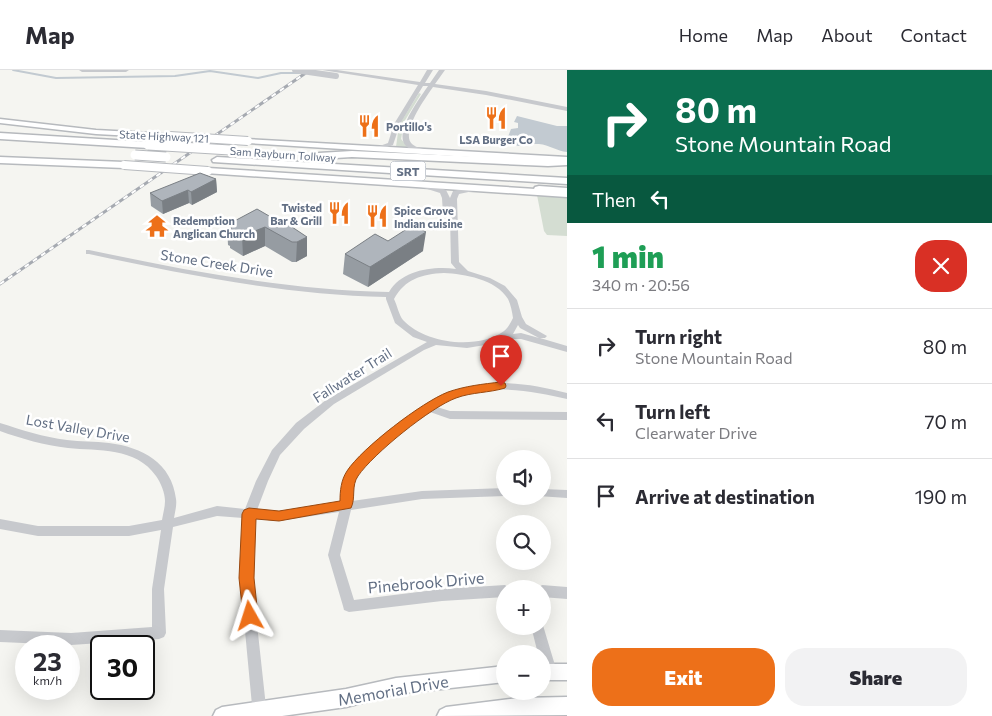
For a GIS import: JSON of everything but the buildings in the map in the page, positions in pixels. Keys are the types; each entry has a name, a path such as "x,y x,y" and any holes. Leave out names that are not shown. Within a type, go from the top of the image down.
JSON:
{"highway":[{"name":"Sam Rayburn Tollway","path":"0,136 567,172"},
{"name":"Sam Rayburn Tollway","path":"0,146 567,181"},
{"path":"319,156 352,154 548,163 567,161"},
{"path":"249,162 334,172 567,193"}],"main road":[{"name":"State Highway 121","path":"0,121 96,132 567,161"},
{"path":"0,160 124,165 567,193"},
{"name":"Memorial Drive","path":"222,716 259,713 346,698 396,686 496,675"},
{"path":"446,716 519,707 567,706"}],"street":[{"path":"82,70 126,70"},
{"path":"295,70 486,93 567,109"},
{"path":"325,70 338,74"},
{"path":"376,149 391,144 397,124 430,70"},
{"path":"428,152 408,145 405,132 412,117 442,70"},
{"path":"432,87 567,114"},
{"path":"423,184 443,192 446,198 449,262 442,270"},
{"path":"464,272 455,263 453,199 456,193 478,188"},
{"name":"Stone Creek Drive","path":"89,252 197,275 391,299"},
{"path":"442,270 464,272 482,277 498,285 510,295 517,306 518,318 523,326 564,348 521,336 504,337 475,346 458,346 435,342 416,334 402,324 395,316 391,299 399,284 417,274 442,270"},
{"path":"504,337 513,329 518,318"},
{"name":"Fallwater Trail","path":"404,358 414,344 416,334"},
{"name":"Fallwater Trail","path":"259,713 246,578 249,514 262,481 276,453 300,426 330,402 435,342"},
{"path":"346,505 346,489 352,474 380,444 428,408 453,394 501,386 531,388 567,396"},
{"path":"428,408 450,415 567,416"},
{"name":"Lost Valley Drive","path":"0,427 32,438 67,444 110,447 132,452 154,464 166,481 171,500 158,589 158,633 71,639 0,636"},
{"path":"0,524 38,531 129,531 217,512 279,516 422,494 496,492"},
{"path":"551,493 567,494"},
{"name":"Pinebrook Drive","path":"346,505 334,555 349,606 442,595 496,592"},
{"path":"551,592 567,593"},
{"path":"541,635 553,672"}],"shaded area":[{"path":"419,93 421,94 404,122 401,139 409,148 396,147 399,125"},
{"path":"517,116 557,126 567,126 567,152 543,145 519,146 506,142 511,129 518,128 518,123 514,122"},
{"path":"537,195 567,196 567,236 547,235 544,231"}],"waterway":[{"path":"13,70 56,78 175,76 210,71 258,78 281,73 302,73"}],"railway":[{"path":"0,284 310,70"}],"place":[{"name":"LSA Burger Co","path":"496,118"},
{"name":"Portillo's","path":"369,126"},
{"name":"Twisted Bar & Grill","path":"339,213"},
{"name":"Spice Grove Indian cuisine","path":"377,216"},
{"name":"Redemption Anglican Church","path":"157,226"}],"route":[{"path":"250,616 246,578 249,514 279,516 346,505 346,489 352,474 380,444 438,401 453,394 501,386"}]}
